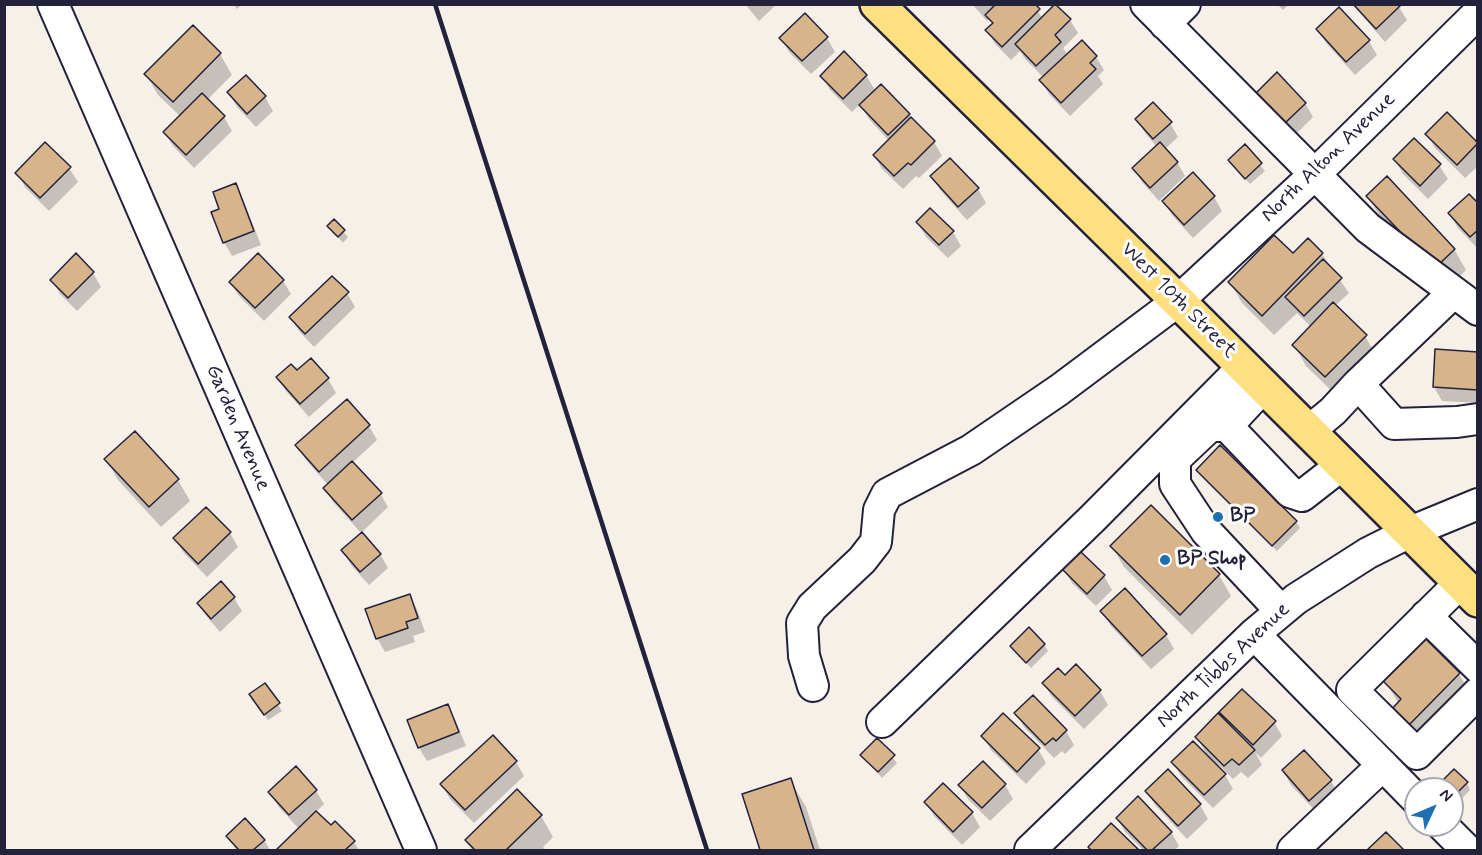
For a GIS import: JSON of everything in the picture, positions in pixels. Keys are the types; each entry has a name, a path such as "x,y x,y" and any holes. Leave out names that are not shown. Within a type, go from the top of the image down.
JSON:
{"main road":[{"name":"West 10th Street","path":"877,4 1469,591"}],"street":[{"name":"Garden Avenue","path":"53,4 421,850"},
{"path":"1165,11 1314,175 1368,228 1467,297 1358,384 1333,411 1309,431"},
{"name":"North Alton Avenue","path":"813,686 804,657 802,623 812,607 862,560 876,542 879,510 887,494 971,450 1059,390 1178,301 1314,175 1478,13"},
{"path":"1227,426 1254,376"},
{"path":"882,722 1092,519 1254,376"},
{"path":"1358,384 1394,424 1457,423 1478,419"},
{"path":"1281,611 1206,531 1175,484 1175,459 1210,426 1227,426 1290,492 1302,496 1343,465"},
{"name":"North Tibbs Avenue","path":"1030,850 1254,634 1296,599 1346,566 1410,532 1478,504"},
{"path":"1330,711 1426,616 1469,591"},
{"path":"1426,616 1478,667"},
{"path":"1254,634 1404,787"},
{"path":"1352,690 1417,754 1478,693"},
{"path":"1293,850 1383,765"},
{"path":"1454,837 1467,850"}],"building":[{"path":"996,4 1035,4 1040,9 1002,47 985,30 993,23 985,15"},
{"path":"1055,4 1071,19 1055,35 1061,42 1036,66 1015,44"},
{"path":"1353,4 1399,4 1400,6 1376,29"},
{"path":"1339,7 1370,40 1346,62 1316,29"},
{"path":"805,13 828,37 802,61 779,38"},
{"path":"193,25 221,53 173,102 144,74"},
{"path":"1082,40 1097,56 1090,63 1096,69 1061,103 1039,80"},
{"path":"844,51 867,75 843,99 820,76"},
{"path":"1277,72 1306,103 1284,124 1255,94"},
{"path":"246,75 266,96 247,114 227,92"},
{"path":"881,84 910,114 888,135 859,105"},
{"path":"202,93 225,116 186,155 163,132"},
{"path":"1153,102 1172,122 1153,139 1135,119"},
{"path":"1447,112 1478,143 1457,165 1425,134"},
{"path":"911,117 935,141 911,165 908,163 894,176 873,155"},
{"path":"1414,138 1441,164 1420,186 1393,159"},
{"path":"45,142 71,167 40,198 15,173"},
{"path":"1160,142 1178,162 1150,188 1132,168"},
{"path":"1245,144 1262,163 1245,179 1228,160"},
{"path":"950,158 979,188 958,207 930,176"},
{"path":"1193,172 1215,196 1184,225 1162,201"},
{"path":"1387,176 1455,249 1435,268 1366,196"},
{"path":"236,183 254,231 223,243 211,212 219,209 213,192"},
{"path":"1469,194 1478,203 1478,230 1470,237 1448,213"},
{"path":"930,208 954,231 939,245 916,222"},
{"path":"334,219 345,230 338,237 327,226"},
{"path":"1274,235 1293,253 1308,238 1323,253 1262,316 1228,282"},
{"path":"76,253 94,272 68,298 50,280"},
{"path":"258,253 284,280 255,308 229,282"},
{"path":"1323,259 1342,278 1304,316 1285,297"},
{"path":"332,276 349,292 305,334 289,317"},
{"path":"1333,302 1367,335 1325,377 1292,345"},
{"path":"1435,349 1478,352 1478,390 1433,387"},
{"path":"311,358 329,378 300,404 276,377 291,364 297,370"},
{"path":"347,399 370,425 319,472 295,445"},
{"path":"135,431 179,479 149,507 104,459"},
{"path":"1220,445 1297,521 1272,546 1196,470"},
{"path":"352,461 382,493 352,520 323,488"},
{"name":"BP Shop","path":"1151,505 1220,574 1180,615 1110,546"},
{"path":"206,507 231,532 198,564 173,538"},
{"path":"362,532 381,554 360,572 341,550"},
{"path":"1080,551 1105,575 1087,594 1062,569"},
{"path":"221,581 235,597 211,619 197,603"},
{"path":"1125,588 1167,634 1142,656 1100,611"},
{"path":"410,594 418,618 406,622 408,628 376,639 365,609"},
{"path":"1029,627 1045,644 1026,663 1010,646"},
{"path":"1425,638 1460,673 1408,726 1391,710 1401,699 1383,681"},
{"path":"1076,664 1101,690 1075,716 1042,683 1058,668 1065,675"},
{"path":"265,683 280,703 264,715 249,694"},
{"path":"1242,689 1276,721 1253,745 1219,712"},
{"path":"1033,695 1067,730 1056,741 1053,738 1045,745 1014,713"},
{"path":"448,704 459,732 418,748 407,720"},
{"path":"1003,713 1040,748 1017,772 981,736"},
{"path":"1218,713 1255,750 1239,765 1232,759 1224,766 1195,737"},
{"path":"493,735 517,761 465,810 440,784"},
{"path":"877,738 895,755 878,772 860,755"},
{"path":"1193,741 1226,774 1204,795 1171,762"},
{"path":"1304,750 1332,780 1309,801 1282,770"},
{"path":"983,761 1006,784 982,808 958,785"},
{"path":"296,766 317,790 289,815 268,792"},
{"path":"1168,769 1201,804 1178,826 1145,791"},
{"path":"1454,769 1463,777 1446,777"},
{"path":"791,778 814,850 760,850 742,794"},
{"path":"943,783 973,812 953,832 924,802"},
{"path":"517,789 542,815 506,850 475,850 465,840"},
{"path":"1138,796 1172,832 1152,850 1147,850 1116,818"},
{"path":"316,811 331,825 335,821 355,841 345,850 276,850"},
{"path":"245,818 265,840 253,850 239,850 226,836"},
{"path":"1111,823 1139,850 1091,850 1088,847"},
{"path":"1386,832 1404,850 1367,850"}],"railway":[{"path":"435,4 707,850"}],"place":[{"name":"BP","path":"1218,517"},
{"name":"BP Shop","path":"1165,560"}]}
